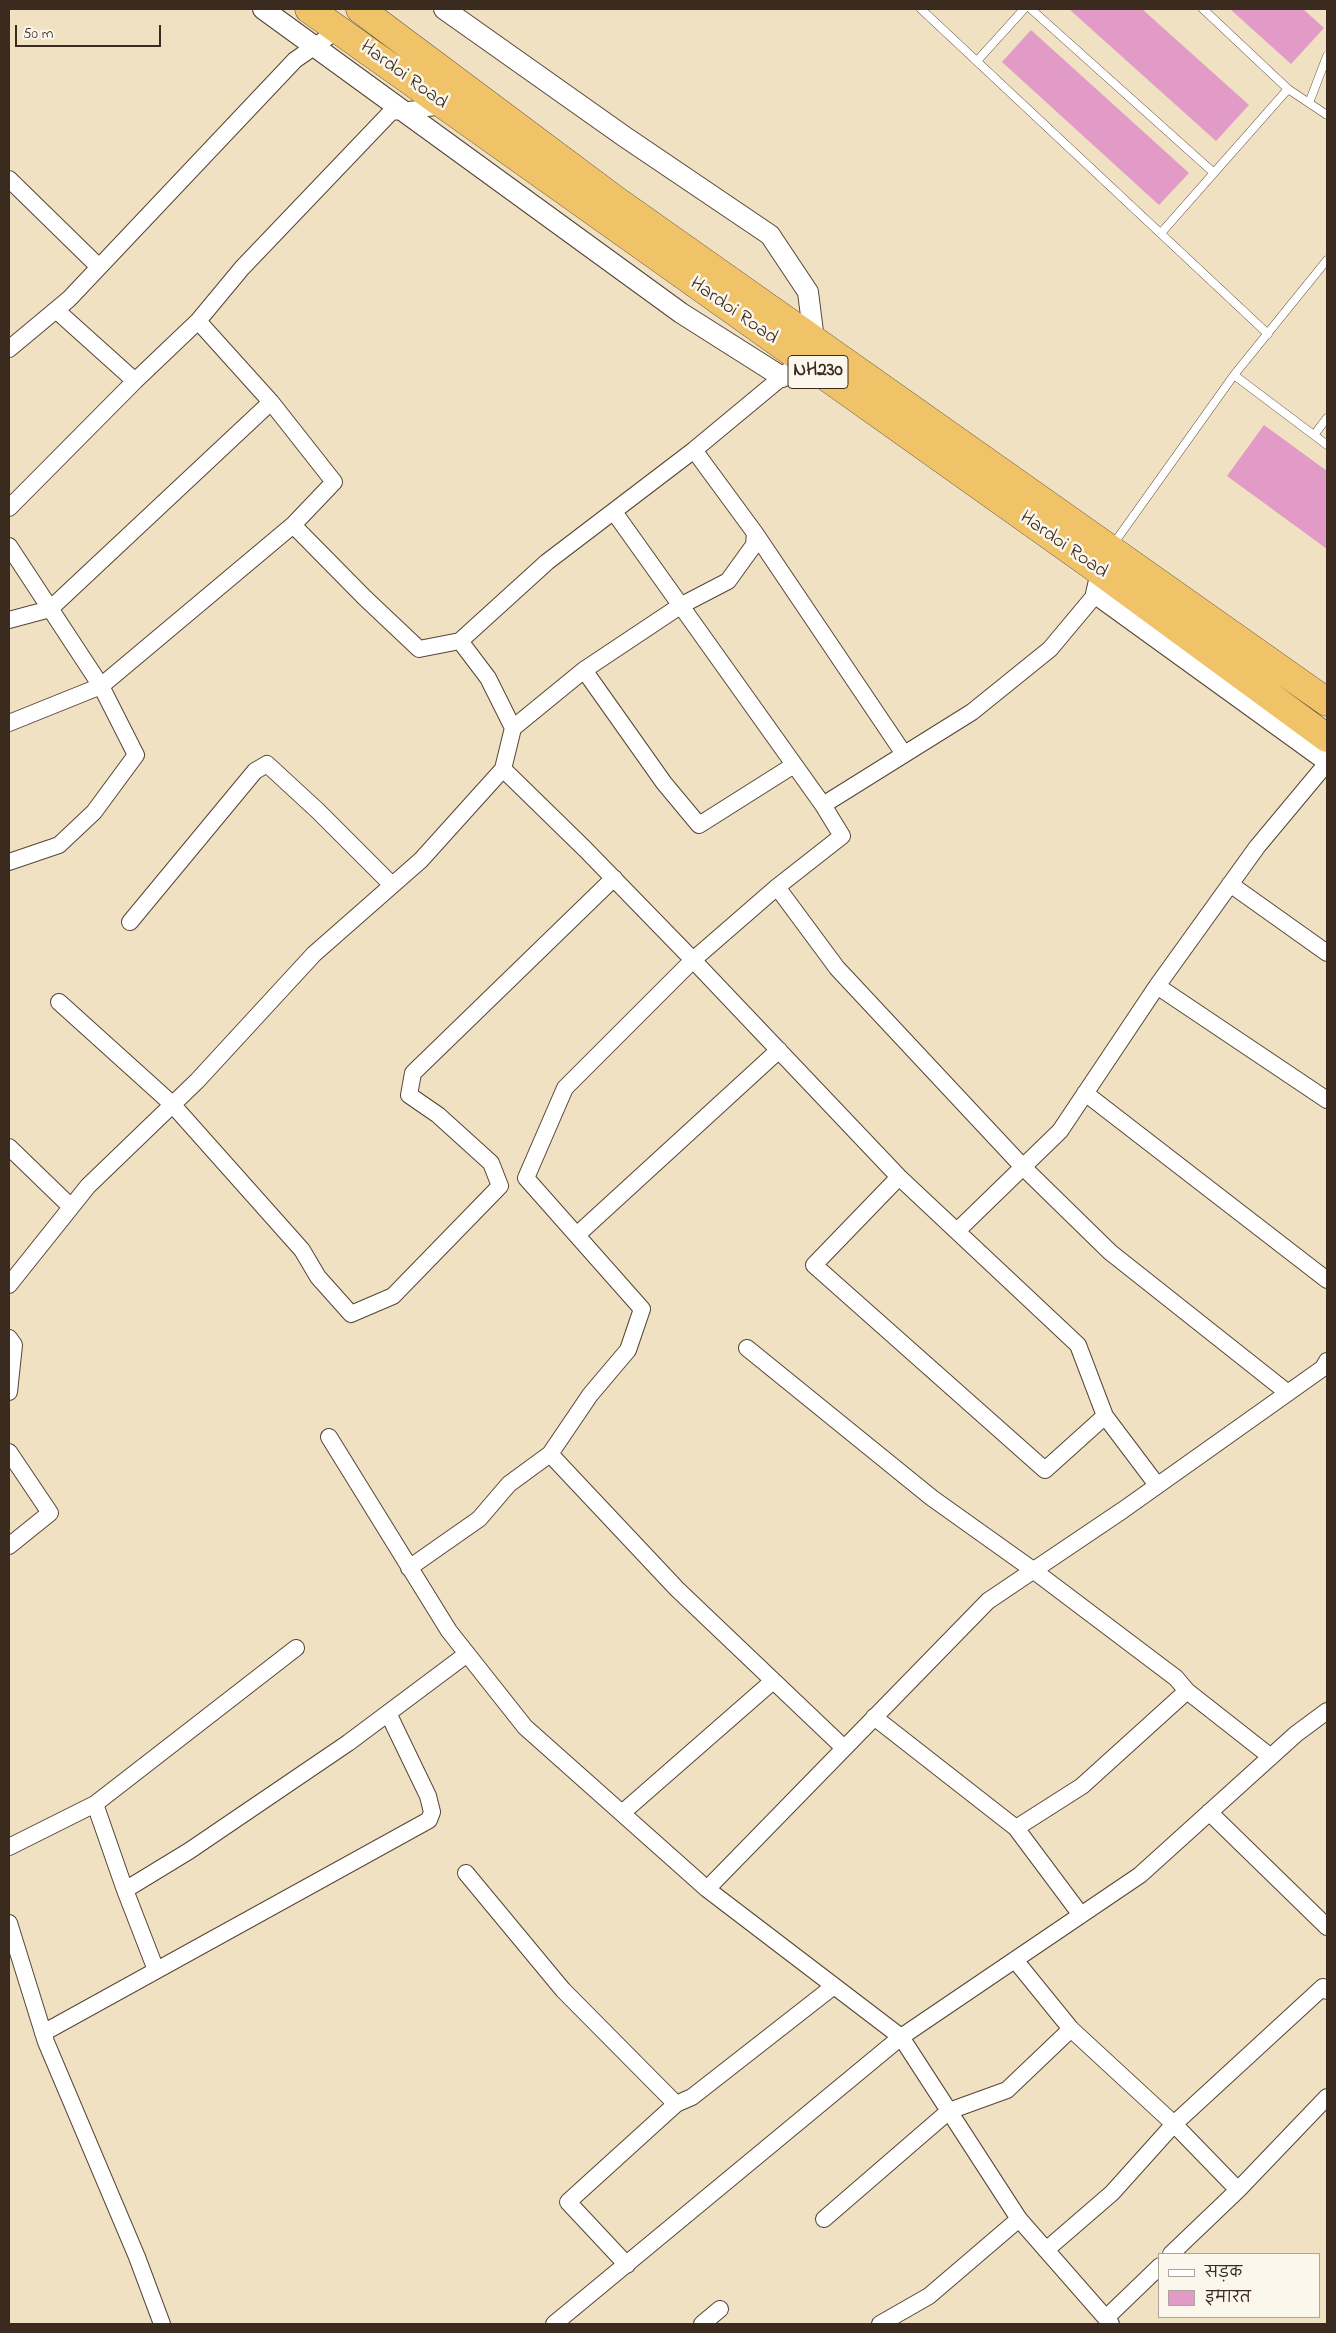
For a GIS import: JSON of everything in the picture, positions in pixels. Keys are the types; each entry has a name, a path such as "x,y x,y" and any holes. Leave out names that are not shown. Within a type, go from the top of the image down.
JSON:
{"highway":[{"name":"Hardoi Road","path":"309,9 445,106 810,352"},
{"name":"Hardoi Road","path":"360,9 617,201 810,352 1102,572 1327,738"},
{"name":"Hardoi Road","path":"1102,572 1327,702"}],"street":[{"path":"263,9 681,314 782,377"},
{"path":"294,525 365,598 419,649 460,641 547,562 694,450 810,352 808,292 770,235 625,137 444,9"},
{"path":"12,340 56,310 295,60 338,30"},
{"path":"9,508 134,381 198,320 242,268 391,112 445,106"},
{"path":"9,179 99,267"},
{"path":"56,310 134,381"},
{"path":"9,723 101,686 294,525 334,482 271,402 198,320"},
{"path":"9,620 50,609 271,402"},
{"path":"694,450 755,533 904,754"},
{"path":"410,1568 480,1519 509,1484 550,1454 590,1395 628,1350 642,1309 578,1234 526,1178 565,1088 693,960 777,887 842,836 823,804 614,512"},
{"path":"9,1285 88,1186 203,1074 314,954 421,860 503,769 513,728 584,670 680,606 728,581 754,544 755,533"},
{"path":"9,546 101,686 136,755 94,812 59,844 9,862"},
{"path":"823,804 972,712 1050,649 1102,572 1327,762 1257,847 1230,884 1060,1131 957,1231"},
{"path":"460,641 488,678 513,728"},
{"path":"584,670 664,783 699,825 794,765"},
{"path":"130,922 255,771 266,764 318,810 392,885"},
{"path":"503,769 614,878 899,1176 1078,1345 1105,1416 1158,1485"},
{"path":"60,1002 172,1104 302,1250 318,1277 351,1314 393,1296 500,1186 491,1163 438,1115 409,1094 412,1073 614,878"},
{"path":"1230,884 1327,953"},
{"path":"777,887 837,968 1024,1167 1110,1252 1288,1393"},
{"path":"1158,986 1327,1100"},
{"path":"578,1234 778,1050"},
{"path":"1086,1094 1327,1280"},
{"path":"9,1147 71,1207"},
{"path":"899,1176 814,1265 1044,1470 1105,1416"},
{"path":"9,1338 14,1345 9,1392"},
{"path":"747,1348 932,1498 1033,1570 1176,1678 1187,1691 1271,1757"},
{"path":"707,1889 988,1601 1158,1485 1326,1365"},
{"path":"328,1437 449,1631 525,1726 707,1889 901,2037 1019,2219 1109,2321 1158,2268"},
{"path":"9,1452 50,1513 9,1546"},
{"path":"550,1454 677,1589 844,1748"},
{"path":"9,1847 95,1804 296,1648"},
{"path":"125,1890 189,1851 348,1743 467,1654"},
{"path":"622,1813 772,1681"},
{"path":"1016,1828 1082,1786 1187,1691"},
{"path":"554,2324 901,2037 1140,1874 1296,1734 1327,1711"},
{"path":"43,2033 429,1820 432,1812 428,1796 388,1713"},
{"path":"874,1717 1016,1828 1081,1914"},
{"path":"95,1804 125,1890 156,1970"},
{"path":"1209,1812 1327,1927"},
{"path":"466,1873 563,1990 676,2104"},
{"path":"10,1933 43,2033 137,2257 162,2324"},
{"path":"1015,1960 1071,2029 1174,2124 1238,2190"},
{"path":"627,2265 568,2202 676,2104 692,2097 834,1986"},
{"path":"1046,2250 1112,2193 1174,2124 1323,1987 1327,1991"},
{"path":"824,2219 949,2111 1007,2090 1071,2029"},
{"path":"1173,2253 1238,2190 1327,2097"},
{"path":"880,2324 904,2319 1019,2219"},
{"path":"702,2324 720,2309"}],"lane":[{"path":"921,9 1268,334"},
{"path":"977,61 1024,9"},
{"path":"1032,9 1214,173"},
{"path":"1204,9 1288,88 1327,115"},
{"path":"1309,103 1327,56"},
{"path":"1161,233 1288,88"},
{"path":"1102,572 1234,375 1327,260"},
{"path":"1234,375 1327,445"},
{"path":"1314,435 1327,418"}],"building":[{"path":"1069,9 1142,9 1249,105 1216,141"},
{"path":"1230,9 1303,9 1324,28 1291,64"},
{"path":"1031,30 1189,173 1159,205 1002,62"},
{"path":"1264,425 1327,471 1327,549 1227,476"}]}
